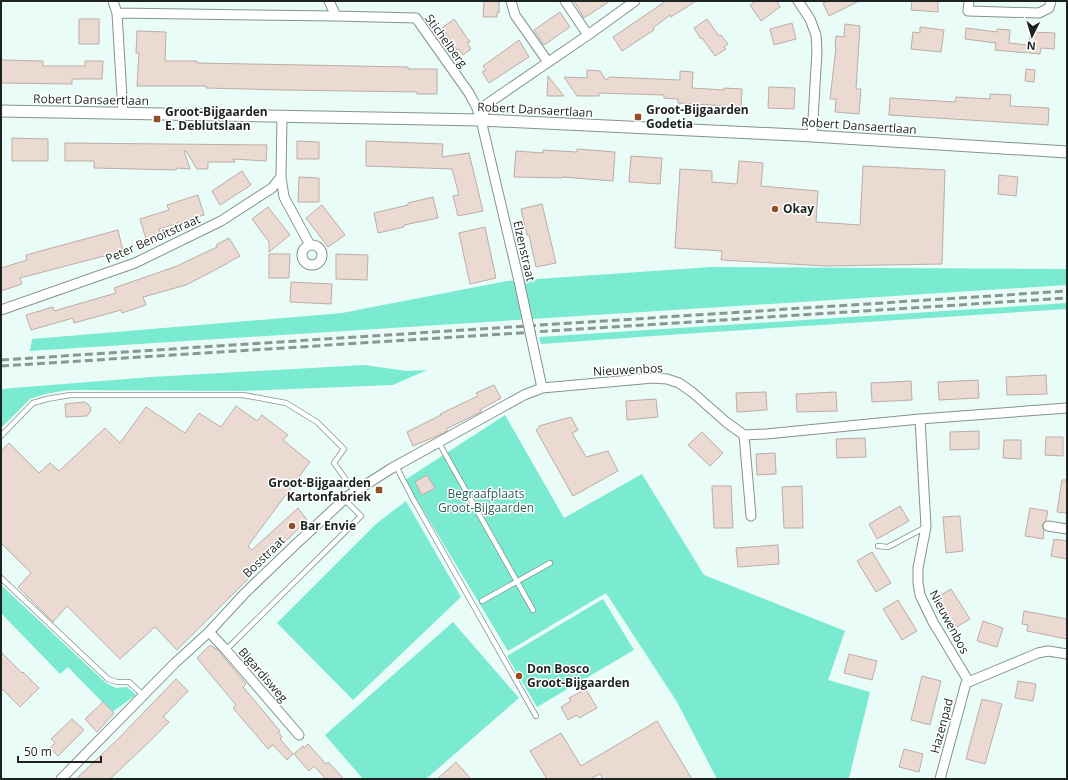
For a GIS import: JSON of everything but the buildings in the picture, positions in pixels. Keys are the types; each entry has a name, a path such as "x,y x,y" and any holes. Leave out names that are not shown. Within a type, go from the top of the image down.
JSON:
{"street":[{"path":"113,1 117,13 123,114"},
{"path":"117,13 336,16 329,1"},
{"path":"511,1 515,15 548,62"},
{"path":"565,1 588,35"},
{"path":"481,120 487,104 635,1"},
{"path":"798,1 810,19 816,35 817,51 812,136"},
{"path":"969,1 968,10 1039,13 1049,8 1051,1"},
{"name":"Stichelberg","path":"336,16 416,18 469,93 481,120"},
{"name":"Robert Dansaertlaan","path":"1,111 481,120 812,136 1067,152"},
{"path":"282,116 281,177 284,197 310,244"},
{"name":"Elzenstraat","path":"481,120 519,281 542,388"},
{"name":"Peter Benoitstraat","path":"1,310 135,263 221,221 272,188 281,177"},
{"name":"Nieuwenbos","path":"542,388 653,378 667,379 679,383 692,392 726,422 744,435"},
{"name":"Bosstraat","path":"61,779 175,663 209,632 245,593 344,499 396,466 524,395 542,388"},
{"path":"751,516 744,435 1067,408"},
{"name":"Nieuwenbos","path":"920,420 926,527 918,568 920,595 933,622 969,682"},
{"path":"1048,526 1067,529"},
{"name":"Bigardisweg","path":"209,632 299,734"},
{"path":"969,682 1038,653 1048,651 1067,654"},
{"name":"Hazenpad","path":"940,779 966,683 969,682"}],"lane":[{"path":"1,436 33,403 70,395 243,396 286,403 317,422 344,449 334,463 355,492"},
{"path":"439,443 533,610"},
{"path":"396,466 536,716"},
{"path":"226,650 361,516 344,499"},
{"path":"878,546 888,547 926,527"},
{"path":"482,601 550,563"},
{"path":"1,578 108,678 117,682 129,682 144,696"}],"green space":[{"path":"712,267 1067,269 1067,285 30,351 32,339 342,313 507,281"},
{"path":"1067,303 1067,309 541,344 539,337"},
{"path":"364,365 407,371 427,370 393,385 243,391 69,390 45,394 30,399 1,428 1,389 151,377"},
{"name":"Begraafplaats Groot-Bijgaarden","path":"505,415 564,518 642,474 704,575 845,631 828,680 870,692 849,778 851,779 717,779 677,702 606,593 508,651 405,480"},
{"path":"406,501 461,597 353,700 277,623 376,524"},
{"path":"1,585 106,683 116,688 127,687 136,695 112,712 68,667 60,674 1,613"},
{"path":"603,599 634,650 537,707 507,656"},
{"path":"453,622 519,698 426,779 363,779 325,735"}],"railway":[{"path":"1,360 1067,291"},
{"path":"1,366 1067,298"}],"place":[{"name":"Groot-Bijgaarden Godetia","path":"638,117"},
{"name":"Groot-Bijgaarden E. Deblutslaan","path":"157,119"},
{"name":"Okay","path":"775,209"},
{"name":"Groot-Bijgaarden Kartonfabriek","path":"379,490"},
{"name":"Bar Envie","path":"292,526"},
{"name":"Don Bosco Groot-Bijgaarden","path":"519,676"}]}
